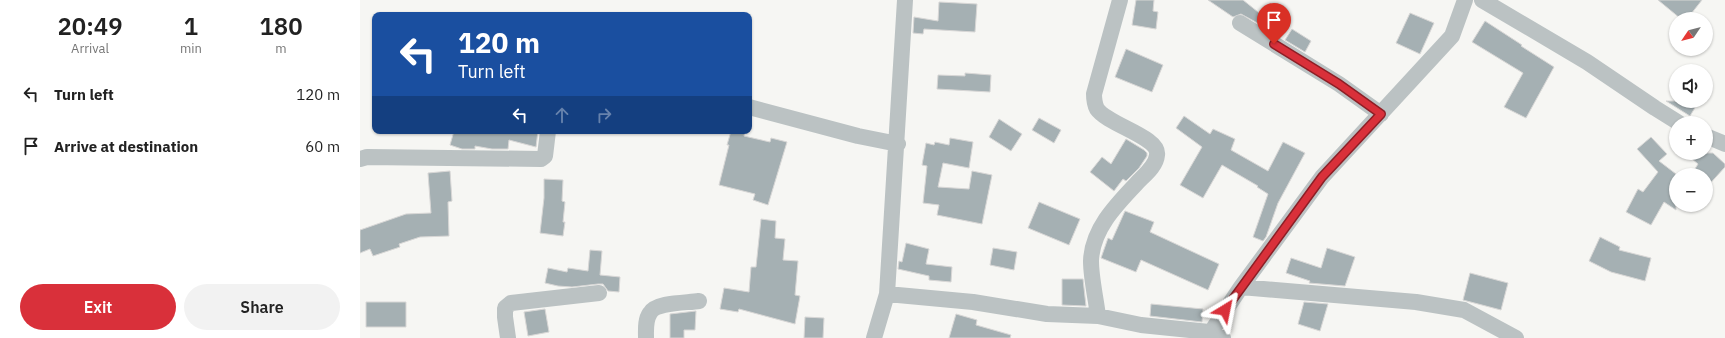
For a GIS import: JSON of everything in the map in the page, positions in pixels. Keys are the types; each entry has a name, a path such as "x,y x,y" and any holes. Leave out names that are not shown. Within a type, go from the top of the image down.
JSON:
{"street":[{"path":"874,338 887,294 898,144 905,0"},
{"path":"1098,316 1091,261 1098,232 1116,206 1154,166 1158,155 1155,146 1145,138 1108,119 1097,108 1094,94 1120,0"},
{"path":"887,294 973,302 1047,314 1098,316 1141,325 1213,336 1241,287 1322,177 1452,36 1465,0"},
{"path":"1482,0 1587,62 1669,117"},
{"path":"1240,23 1339,84 1381,114"},
{"path":"752,108 858,136 898,144"},
{"path":"360,159 367,157 541,159 545,156 548,134"},
{"path":"1713,139 1725,144"},
{"path":"1241,287 1408,301 1464,310 1516,338"},
{"path":"508,338 505,308 511,303 599,293"},
{"path":"646,338 646,322 650,312 659,306 699,301"}],"building":[{"path":"1136,0 1154,0 1153,11 1158,12 1156,29 1132,25"},
{"path":"1208,0 1243,0 1268,20 1263,26 1241,14 1233,17"},
{"path":"1658,0 1702,0 1693,12 1673,12"},
{"path":"939,2 977,4 975,32 924,29 923,34 913,33 914,17 938,21"},
{"path":"1410,13 1434,23 1420,54 1396,43"},
{"path":"1485,21 1554,67 1526,118 1504,107 1523,73 1472,42"},
{"path":"1292,29 1311,41 1305,52 1285,40"},
{"path":"1126,49 1163,65 1152,92 1115,77"},
{"path":"965,73 991,75 990,92 937,89 938,75 965,76"},
{"path":"1677,108 1695,108 1690,116"},
{"path":"1184,116 1210,134 1213,129 1235,139 1231,150 1268,171 1283,142 1305,153 1278,203 1266,237 1263,241 1253,237 1268,194 1257,187 1258,186 1222,165 1203,198 1180,185 1202,147 1176,128"},
{"path":"1039,118 1061,130 1054,143 1032,130"},
{"path":"999,119 1022,134 1011,151 989,137"},
{"path":"453,134 538,134 536,147 509,140 508,149 492,149 475,146 475,149 462,149 450,145"},
{"path":"730,134 744,134 744,136 770,142 771,138 787,142 768,205 753,200 755,194 719,185 729,145 727,145"},
{"path":"1651,137 1667,154 1659,161 1669,169 1669,205 1664,202 1651,225 1626,212 1638,189 1643,192 1658,172 1637,149"},
{"path":"950,138 973,142 969,168 943,163 938,187 969,189 972,171 992,175 982,224 937,215 939,205 923,203 927,166 922,165 926,143 934,145 935,142 949,145"},
{"path":"1126,139 1144,150 1147,153 1147,156 1139,168 1126,181 1123,179 1114,191 1090,172 1102,157 1111,164"},
{"path":"1713,153 1725,164 1725,167 1713,180 1713,168 1695,168 1698,164 1693,160 1713,160"},
{"path":"450,171 452,201 448,202 449,236 420,237 399,244 400,247 373,256 370,249 360,253 360,230 406,214 431,213 428,173"},
{"path":"544,179 563,180 562,201 565,202 563,222 565,222 563,236 540,233 544,198"},
{"path":"1039,202 1080,219 1069,245 1028,228"},
{"path":"1125,211 1154,222 1150,232 1219,264 1208,290 1141,260 1136,272 1101,258 1108,238 1112,240"},
{"path":"761,219 776,221 775,238 785,239 783,260 798,261 795,295 800,296 795,324 739,309 738,312 720,309 724,288 749,292 751,267 756,267"},
{"path":"1600,237 1620,247 1619,250 1651,258 1645,281 1611,272 1589,261"},
{"path":"906,243 929,249 926,264 952,267 951,282 929,280 929,276 898,269 899,261 902,262"},
{"path":"993,248 1017,252 1014,270 990,265"},
{"path":"1327,248 1355,257 1345,286 1309,283 1310,281 1286,273 1291,258 1321,268"},
{"path":"590,250 602,251 600,275 620,277 619,292 608,291 603,284 572,287 545,283 548,268 567,272 568,268 588,271"},
{"path":"1470,273 1508,283 1501,310 1463,300"},
{"path":"1062,279 1083,279 1086,306 1062,305"},
{"path":"366,302 406,302 406,327 366,327"},
{"path":"1304,302 1328,304 1320,331 1298,324"},
{"path":"1151,304 1203,309 1202,322 1150,316"},
{"path":"545,309 549,332 528,336 524,312"},
{"path":"696,311 695,330 684,330 684,338 670,338 670,314"},
{"path":"956,314 977,320 976,325 1011,335 1010,338 949,338"},
{"path":"805,317 824,318 823,338 804,338"}],"route":[{"path":"1225,310 1322,177 1381,114 1339,84 1274,44"}]}
